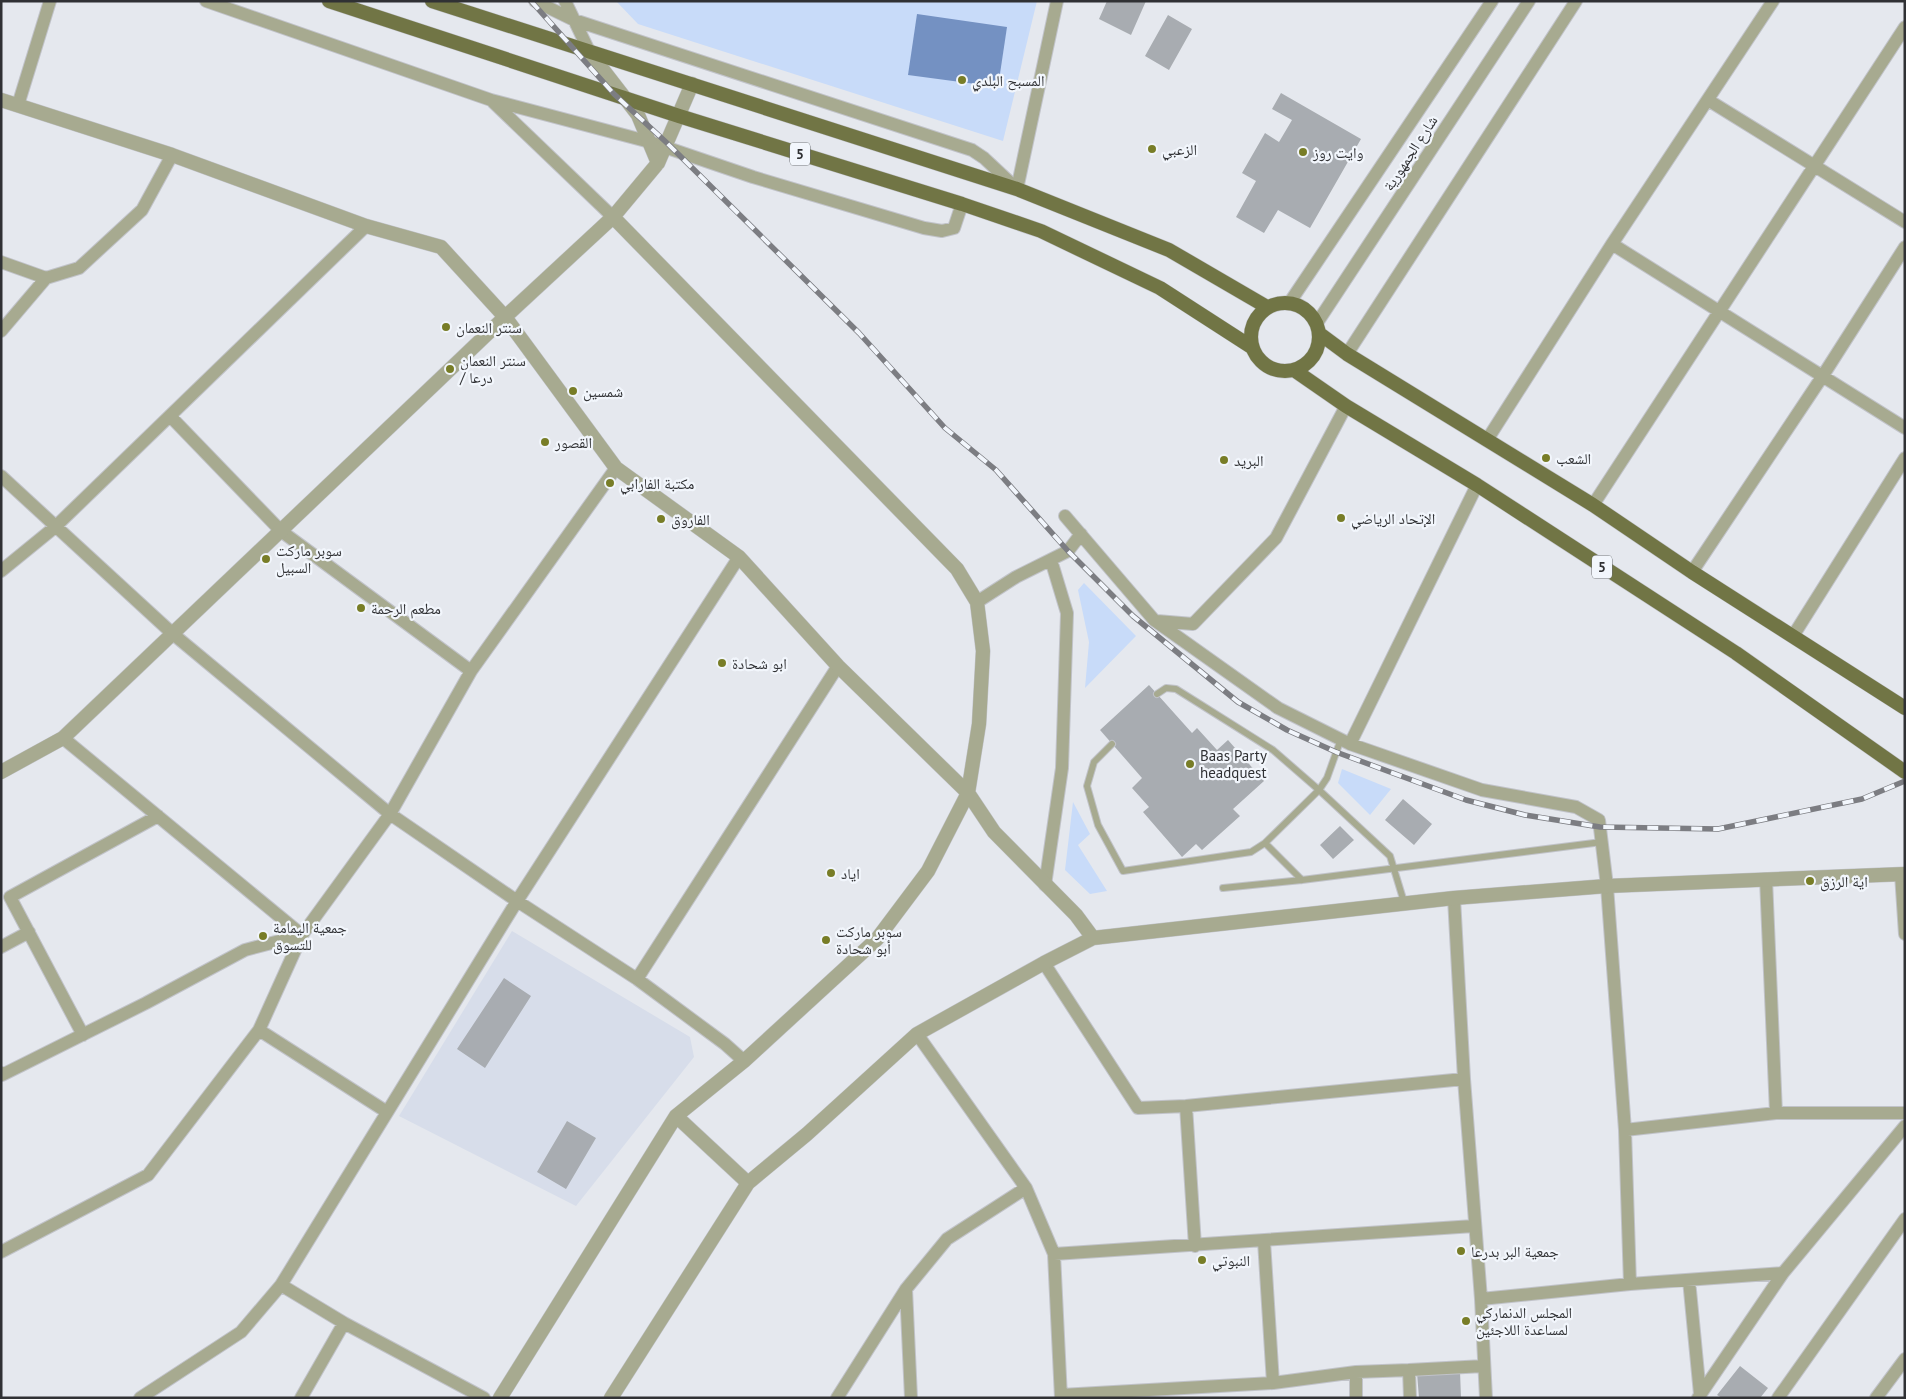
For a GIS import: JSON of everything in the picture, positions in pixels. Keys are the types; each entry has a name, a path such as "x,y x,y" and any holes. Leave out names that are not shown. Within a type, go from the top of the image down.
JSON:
{"main road":[{"name":"5","path":"329,1 679,116 962,204 1041,231 1160,288 1253,348"},
{"name":"5","path":"432,1 1017,189 1169,250 1267,308"},
{"path":"1319,328 1316,352 1310,360 1294,370 1274,369 1265,364 1253,348 1251,337 1253,325 1258,315 1267,308 1282,302 1290,302 1301,306 1311,313 1319,328 1347,354 1592,505 1692,572 1905,708"},
{"name":"5","path":"1294,370 1346,406 1477,485 1736,653 1905,772"}],"street":[{"path":"18,105 50,1"},
{"path":"206,1 492,100 650,142 753,177 924,228 942,231 954,228 962,204"},
{"path":"535,1 574,20 972,150 984,158 1017,189"},
{"path":"565,1 590,53 638,116 658,163"},
{"path":"1017,189 1057,1"},
{"name":"شارع الجمهورية","path":"1290,302 1492,1"},
{"name":"شارع الجمهورية","path":"1319,328 1529,1"},
{"path":"1347,354 1576,1"},
{"path":"1487,440 1612,244 1773,1"},
{"path":"1592,505 1905,27"},
{"path":"1,772 63,738 505,317 613,217 658,163 692,84"},
{"path":"1,100 172,155 366,226 441,247 505,317 616,468 739,557 838,666 968,793 994,832 1076,915 1093,938"},
{"path":"492,100 613,217 957,568 977,602 983,651 979,724 968,793 928,871 877,939 744,1062 676,1116 500,1398"},
{"path":"1708,100 1905,222"},
{"path":"1,331 46,278 78,268 142,210 172,155"},
{"path":"1,571 55,527 366,226"},
{"path":"1612,244 1905,428"},
{"path":"1692,572 1822,377 1905,247"},
{"path":"1,262 46,278"},
{"path":"1154,620 1194,624 1276,538 1346,406"},
{"path":"170,416 282,531 471,671"},
{"path":"1793,636 1905,458"},
{"path":"1,1252 148,1175 259,1030 302,935 390,814 471,671 616,468"},
{"path":"1,476 173,634 390,814 517,901 637,979 725,1044 744,1062"},
{"path":"1345,742 1477,485"},
{"path":"1065,516 1154,620 1278,708 1345,742 1482,790 1576,808 1599,820 1607,886 1624,1130 1630,1284"},
{"path":"977,602 1016,577 1068,551 1081,534"},
{"path":"140,1398 241,1332 281,1285 517,901 739,557"},
{"path":"1045,885 1062,768 1067,613 1051,560"},
{"path":"637,979 838,666"},
{"path":"63,738 302,935"},
{"path":"82,1035 10,897 158,816"},
{"path":"611,1398 748,1183 807,1134 917,1034 1044,963 1093,938 1300,916 1404,902 1454,898 1607,886 1903,874 1905,934"},
{"path":"1766,879 1776,1113"},
{"path":"1454,898 1464,1080 1481,1299 1486,1398"},
{"path":"1,947 29,932"},
{"path":"1,1073 2,1075 146,1003 245,950 302,935"},
{"path":"1044,963 1138,1108 1186,1106 1464,1080"},
{"path":"259,1030 387,1112"},
{"path":"917,1034 1026,1188 1054,1254 1061,1396 1273,1383 1356,1372 1484,1366"},
{"path":"1186,1106 1195,1246"},
{"path":"1624,1130 1776,1113 1905,1113"},
{"path":"676,1116 748,1183"},
{"path":"1699,1396 1783,1274 1905,1126"},
{"path":"837,1398 906,1289 947,1239 1026,1188"},
{"path":"1778,1398 1905,1219"},
{"path":"1054,1254 1474,1226"},
{"path":"1264,1241 1273,1383"},
{"path":"1481,1299 1630,1284 1783,1274"},
{"path":"1690,1280 1699,1396"},
{"path":"281,1285 344,1323 484,1398"},
{"path":"906,1289 911,1398"},
{"path":"302,1398 344,1323"},
{"path":"1876,1398 1905,1359"},
{"path":"1409,1370 1410,1398"},
{"path":"1356,1372 1356,1398"}],"lane":[{"path":"1158,694 1166,688 1176,689 1273,750 1390,856 1404,902"},
{"path":"1112,744 1094,762 1086,786 1098,825 1123,871 1251,852 1265,844 1319,790 1345,742"},
{"path":"1223,888 1394,869 1602,842"},
{"path":"1265,844 1302,880"}],"shaded area":[{"path":"616,1 1037,1 1003,141 638,24"},
{"path":"1084,583 1136,636 1085,688 1089,642 1078,590"},
{"path":"1342,769 1391,789 1370,815 1338,783"},
{"path":"1073,802 1090,834 1078,845 1107,891 1090,894 1065,870"},
{"path":"512,931 690,1037 694,1057 576,1206 399,1116"}],"water":[{"path":"917,14 1007,27 998,87 908,75"}],"building":[{"path":"1107,1 1146,1 1131,35 1099,19"},
{"path":"1168,15 1192,29 1169,70 1145,56"},
{"path":"1281,93 1361,139 1310,228 1278,210 1264,233 1236,217 1256,181 1242,173 1265,133 1279,142 1292,120 1272,109"},
{"name":"Baas Party headquest","path":"1149,685 1192,733 1197,728 1217,750 1228,740 1264,781 1233,809 1240,816 1202,850 1196,844 1182,857 1143,812 1149,807 1132,788 1142,778 1100,730"},
{"path":"1403,799 1432,824 1414,845 1385,820"},
{"path":"1340,826 1354,840 1333,859 1320,845"},
{"path":"504,978 531,996 485,1068 457,1049"},
{"path":"567,1121 596,1138 566,1189 537,1172"},
{"path":"1740,1366 1768,1388 1760,1398 1722,1398 1717,1395"},
{"path":"1460,1371 1461,1398 1419,1398 1417,1373"}],"railway":[{"path":"531,1 614,94 667,143 859,333 945,428 996,470 1068,551 1133,616 1238,702 1287,730 1336,752 1466,800 1525,815 1600,827 1718,829 1862,799 1905,781"}],"place":[{"name":"المسبح البلدي","path":"962,80"},
{"name":"الزعبي","path":"1152,149"},
{"name":"وايت روز","path":"1303,152"},
{"name":"سنتر النعمان","path":"446,327"},
{"name":"سنتر النعمان / درعا","path":"450,369"},
{"name":"شمسين","path":"573,391"},
{"name":"القصور","path":"545,442"},
{"name":"الشعب","path":"1546,458"},
{"name":"البريد","path":"1224,460"},
{"name":"مكتبة الفارابي","path":"610,483"},
{"name":"الإتحاد الرياضي","path":"1341,518"},
{"name":"الفاروق","path":"661,519"},
{"name":"سوبر ماركت السبيل","path":"266,559"},
{"name":"مطعم الرحمة","path":"361,608"},
{"name":"ابو شحادة","path":"722,663"},
{"name":"Baas Party headquest","path":"1190,764"},
{"name":"اياد","path":"831,873"},
{"name":"اية الرزق","path":"1810,881"},
{"name":"جمعية اليمامة للتسوق","path":"263,936"},
{"name":"سوبر ماركت أبو شحادة","path":"826,940"},
{"name":"جمعية البر بدرعا","path":"1461,1251"},
{"name":"النبوتي","path":"1202,1260"},
{"name":"المجلس الدنماركي لمساعدة اللاجئين","path":"1466,1321"}]}
